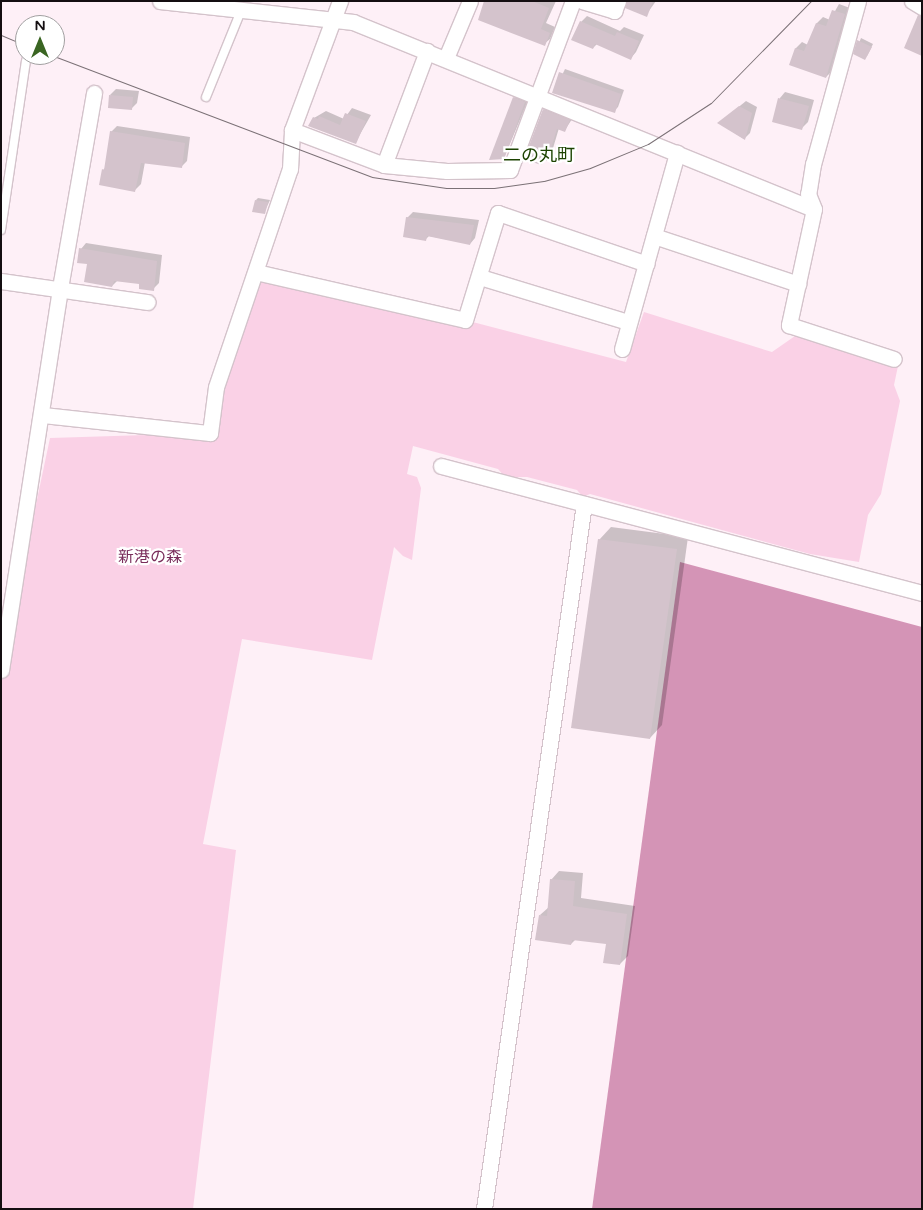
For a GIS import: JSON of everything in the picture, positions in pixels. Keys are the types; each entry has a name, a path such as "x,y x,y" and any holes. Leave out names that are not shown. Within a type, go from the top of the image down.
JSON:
{"street":[{"path":"160,1 242,6 353,22 446,58 814,209"},
{"path":"43,415 210,433 216,387 290,169 292,130 340,1"},
{"path":"446,58 470,1"},
{"path":"292,130 384,165 447,171 510,170 573,1"},
{"path":"582,1 614,11 618,1"},
{"path":"858,1 813,164 808,194 814,209 789,325 894,359"},
{"path":"912,1 922,7"},
{"path":"384,165 427,51"},
{"path":"1,670 3,648 43,415 60,288 94,93"},
{"path":"622,350 628,322 647,264 677,153"},
{"path":"256,272 465,320 480,277 498,213 647,264"},
{"path":"654,236 798,284"},
{"path":"480,277 628,322"},
{"path":"1,281 147,302"},
{"path":"441,466 922,593"},
{"path":"484,1209 584,504"}],"lane":[{"path":"206,97 242,6"},
{"path":"1,230 25,65"}],"green space":[{"name":"新港の森","path":"256,272 465,320 626,362 644,312 772,352 795,336 898,366 894,385 900,401 881,494 868,515 859,562 810,554 590,494 583,497 577,490 527,477 505,477 498,469 413,446 407,474 417,477 421,488 412,560 403,556 394,547 372,660 242,639 203,844 236,850 193,1209 1,1209 1,670 50,438 210,433"}],"shaded area":[{"path":"680,562 922,627 922,1209 592,1209"}],"building":[{"path":"484,1 532,1 549,8 541,29 550,33 545,46 478,20"},
{"path":"627,1 653,1 647,17 625,8"},
{"path":"832,10 845,14 826,78 789,65 795,48 804,51 816,23 826,26"},
{"path":"918,15 922,16 922,56 904,48"},
{"path":"580,21 615,36 617,32 639,41 631,60 595,44 593,49 571,40"},
{"path":"857,40 872,47 865,60 853,54"},
{"path":"559,72 621,94 615,113 552,93"},
{"path":"109,95 133,97 132,110 108,108"},
{"path":"513,97 525,102 504,159 489,160"},
{"path":"778,98 809,106 802,130 772,122"},
{"path":"739,106 752,113 745,140 717,123"},
{"path":"543,109 570,120 565,132 557,129 547,161 543,160 541,165 524,159"},
{"path":"345,113 366,121 356,144 308,126 313,117 318,119 319,116 340,125"},
{"path":"110,131 185,143 182,168 141,163 135,192 99,185 102,169 104,170"},
{"path":"255,200 268,202 265,214 252,212"},
{"path":"406,217 474,225 470,245 427,236 426,241 403,237"},
{"path":"79,248 157,261 154,291 139,289 139,284 114,281 112,287 84,282 87,264 77,263"},
{"path":"598,539 677,549 650,739 571,728"},
{"path":"550,879 575,881 573,906 627,914 620,965 603,963 606,944 572,940 571,945 535,940 539,915 547,916"}],"tram line":[{"path":"65,60 372,177 446,188 494,188 544,181 590,168 648,144 711,103 811,1"},
{"path":"1,35 15,41"}],"district":[{"name":"二の丸町","path":"539,155"}]}
